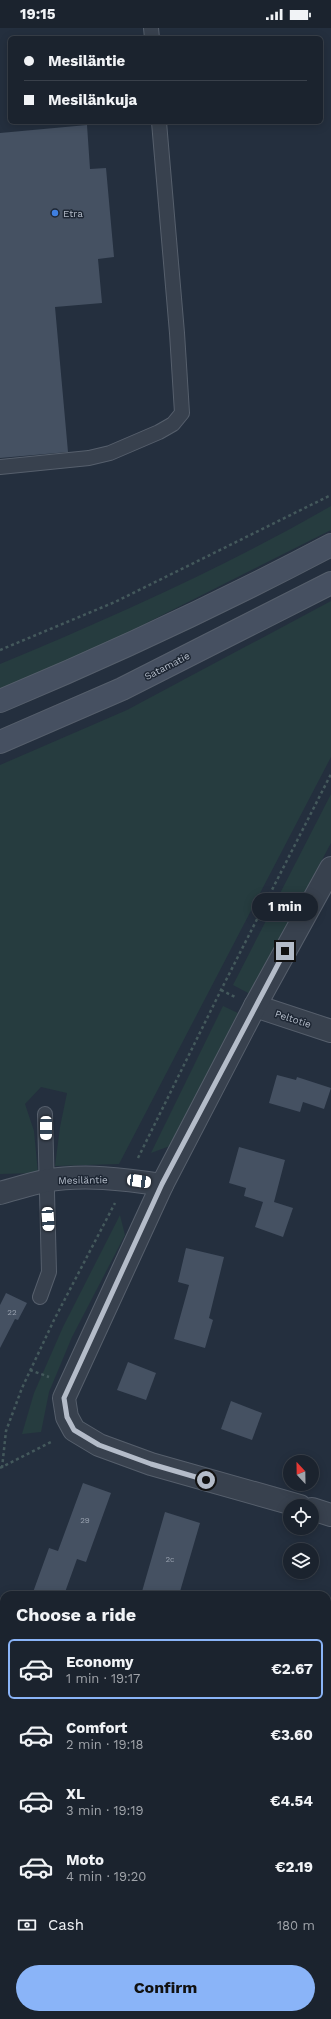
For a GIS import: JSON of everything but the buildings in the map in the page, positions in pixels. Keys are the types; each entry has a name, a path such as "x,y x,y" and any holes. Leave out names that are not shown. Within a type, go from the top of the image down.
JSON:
{"main road":[{"path":"0,701 103,657 274,575 331,545"},
{"name":"Satamatie","path":"0,742 122,689 331,583"}],"street":[{"path":"283,1501 151,1464 99,1445 74,1430 67,1417 64,1398 162,1184 255,1006 331,868"},
{"name":"Peltotie","path":"255,1006 331,1031"},
{"name":"Mesiläntie","path":"0,1193 46,1181 91,1178 162,1184"},
{"path":"319,1511 331,1515"}],"lane":[{"path":"0,467 89,458 110,454 160,432 173,424 182,413 177,326 159,124"},
{"path":"40,1297 49,1272 45,1114"}],"path":[{"path":"0,650 115,602 331,495"},
{"path":"1,1468 6,1431 22,1388 54,1320 127,1180 220,990 331,774"},
{"path":"1,1468 74,1430"}],"green space":[{"path":"331,506 331,530 99,647 0,689 0,664 168,590 250,550"},
{"path":"331,601 331,757 119,1164 55,1166 60,1127 67,1093 41,1087 25,1104 34,1131 38,1173 0,1174 0,765 127,710"},
{"path":"331,794 331,843 250,994 233,985"},
{"path":"223,1006 238,1013 170,1146 151,1153"},
{"path":"120,1215 125,1235 72,1337 49,1392 41,1432 22,1434 34,1393 63,1327"}],"place":[{"name":"Etra","path":"55,213"}],"route":[{"path":"206,1480 151,1464 99,1445 74,1430 67,1417 64,1398 162,1184 285,951"}]}
